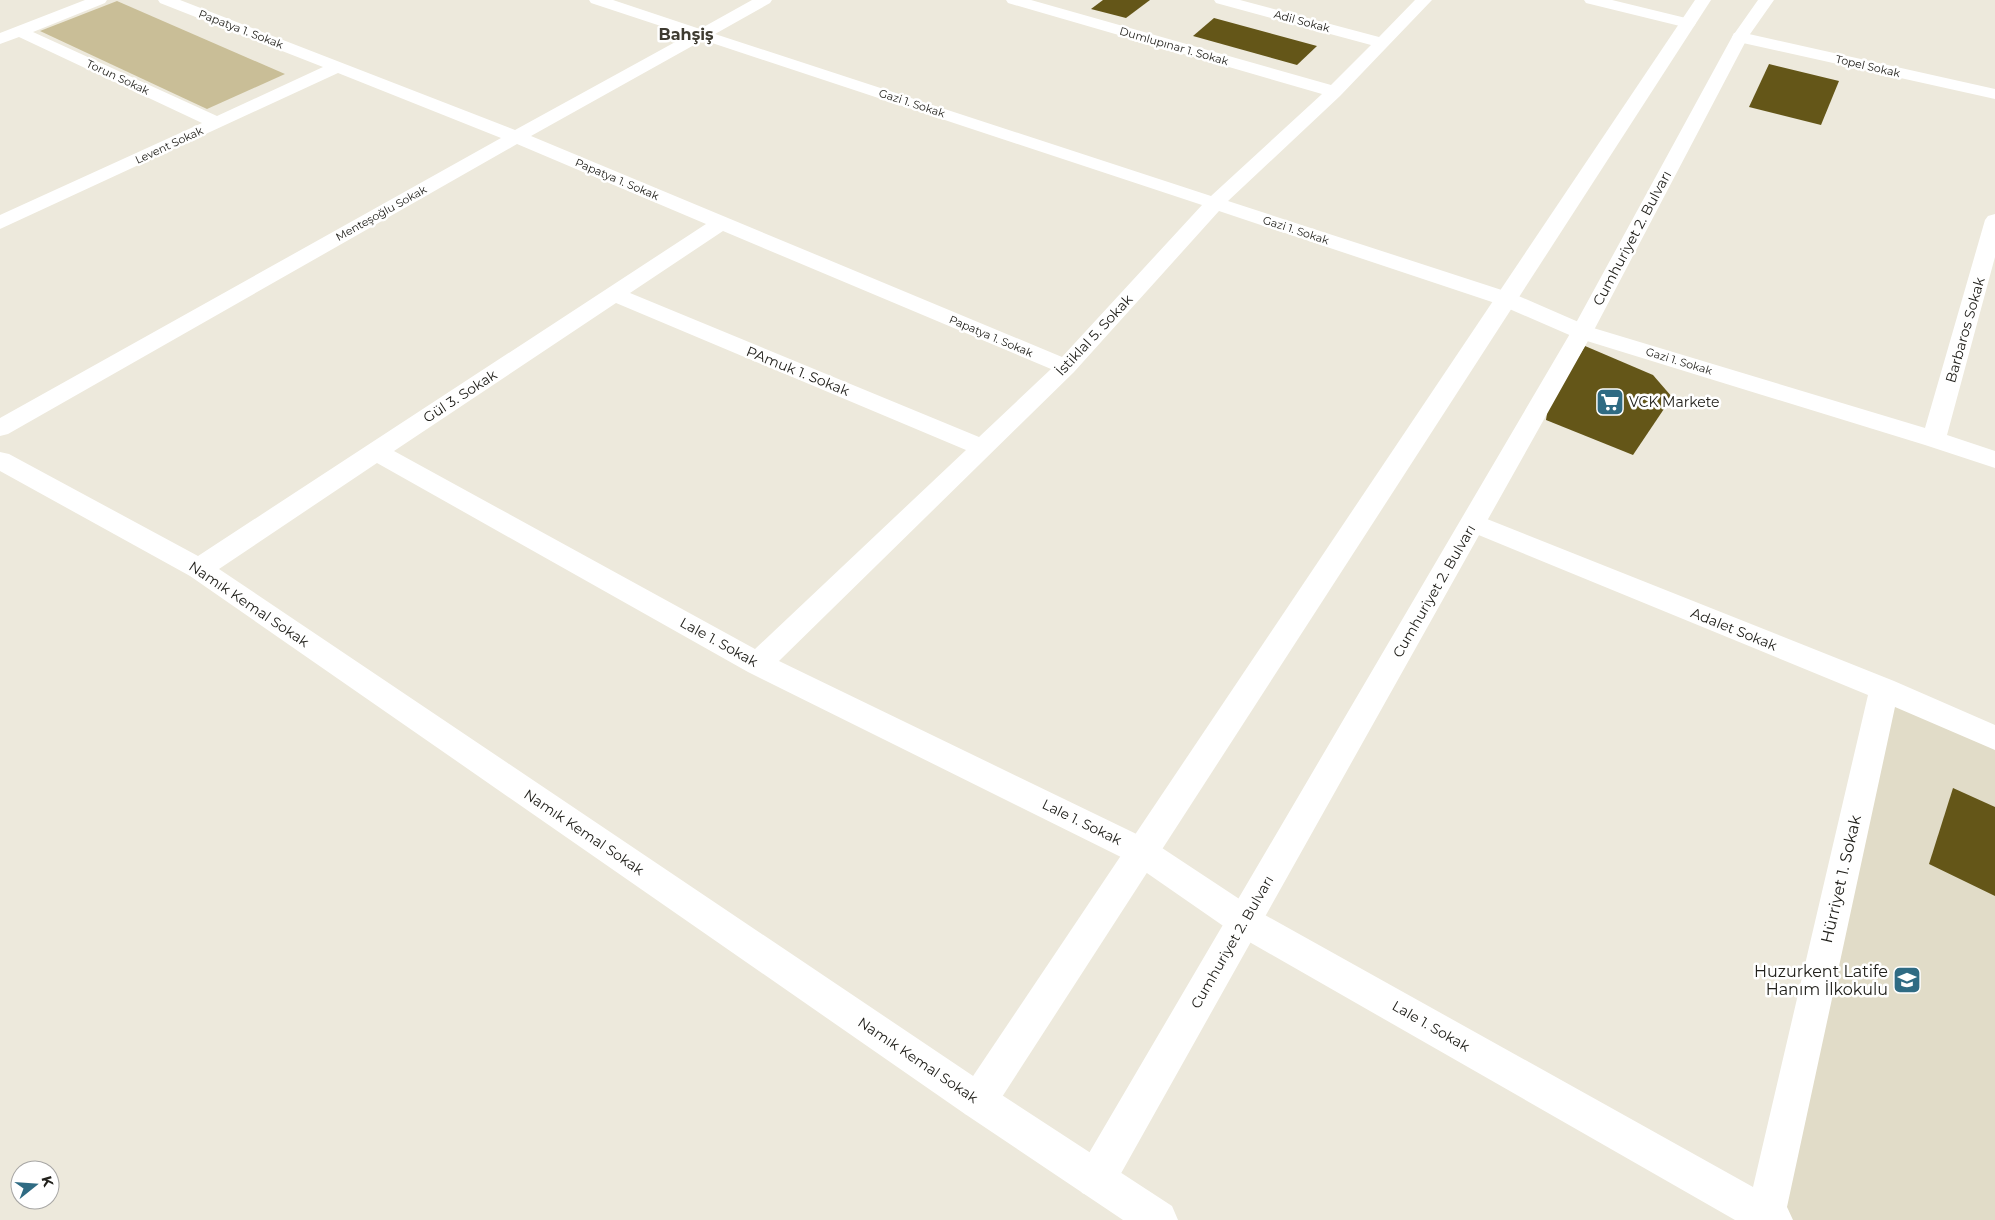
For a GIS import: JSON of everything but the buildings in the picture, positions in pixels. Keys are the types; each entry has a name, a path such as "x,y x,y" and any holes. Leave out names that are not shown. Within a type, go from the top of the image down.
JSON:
{"street":[{"path":"0,39 99,0"},
{"name":"Papatya 1. Sokak","path":"166,0 516,137 1066,367"},
{"name":"Gazi 1. Sokak","path":"597,0 1506,299 1582,332 1934,439 1995,460"},
{"name":"Menteşoğlu Sokak","path":"0,428 516,137 764,0"},
{"name":"Adil Sokak","path":"1222,0 1382,43"},
{"name":"İstiklal 5. Sokak","path":"758,664 1066,367 1215,203 1334,92 1424,0"},
{"path":"1592,0 1688,23"},
{"path":"978,1101 1702,0"},
{"name":"Cumhuriyet 2. Bulvarı","path":"1096,1179 1582,332 1740,37 1766,0"},
{"name":"Dumlupınar 1. Sokak","path":"1024,1 1334,92"},
{"name":"Torun Sokak","path":"18,32 218,123"},
{"name":"Topel Sokak","path":"1740,37 1995,94"},
{"name":"Levent Sokak","path":"0,223 337,67"},
{"name":"Barbaros Sokak","path":"1934,439 1986,291 1995,220"},
{"name":"Gül 3. Sokak","path":"198,569 721,223"},
{"name":"PAmuk 1. Sokak","path":"614,294 982,447"},
{"name":"Lale 1. Sokak","path":"376,452 758,664 1142,852 1244,921 1770,1218"},
{"name":"Namık Kemal Sokak","path":"0,460 198,569 978,1101 1158,1220"},
{"name":"Adalet Sokak","path":"1473,523 1884,689 1995,738"},
{"name":"Hürriyet 1. Sokak","path":"1770,1218 1884,689"}],"shaded area":[{"path":"117,1 285,74 207,109 40,31"},
{"name":"Huzurkent Latife Hanım İlkokulu","path":"1881,697 1995,744 1995,1220 1773,1220"}],"place":[{"name":"VCK Markete","path":"1610,402"},
{"name":"Huzurkent Latife Hanım İlkokulu","path":"1907,980"}],"district":[{"name":"Bahşiş","path":"686,34"}]}
